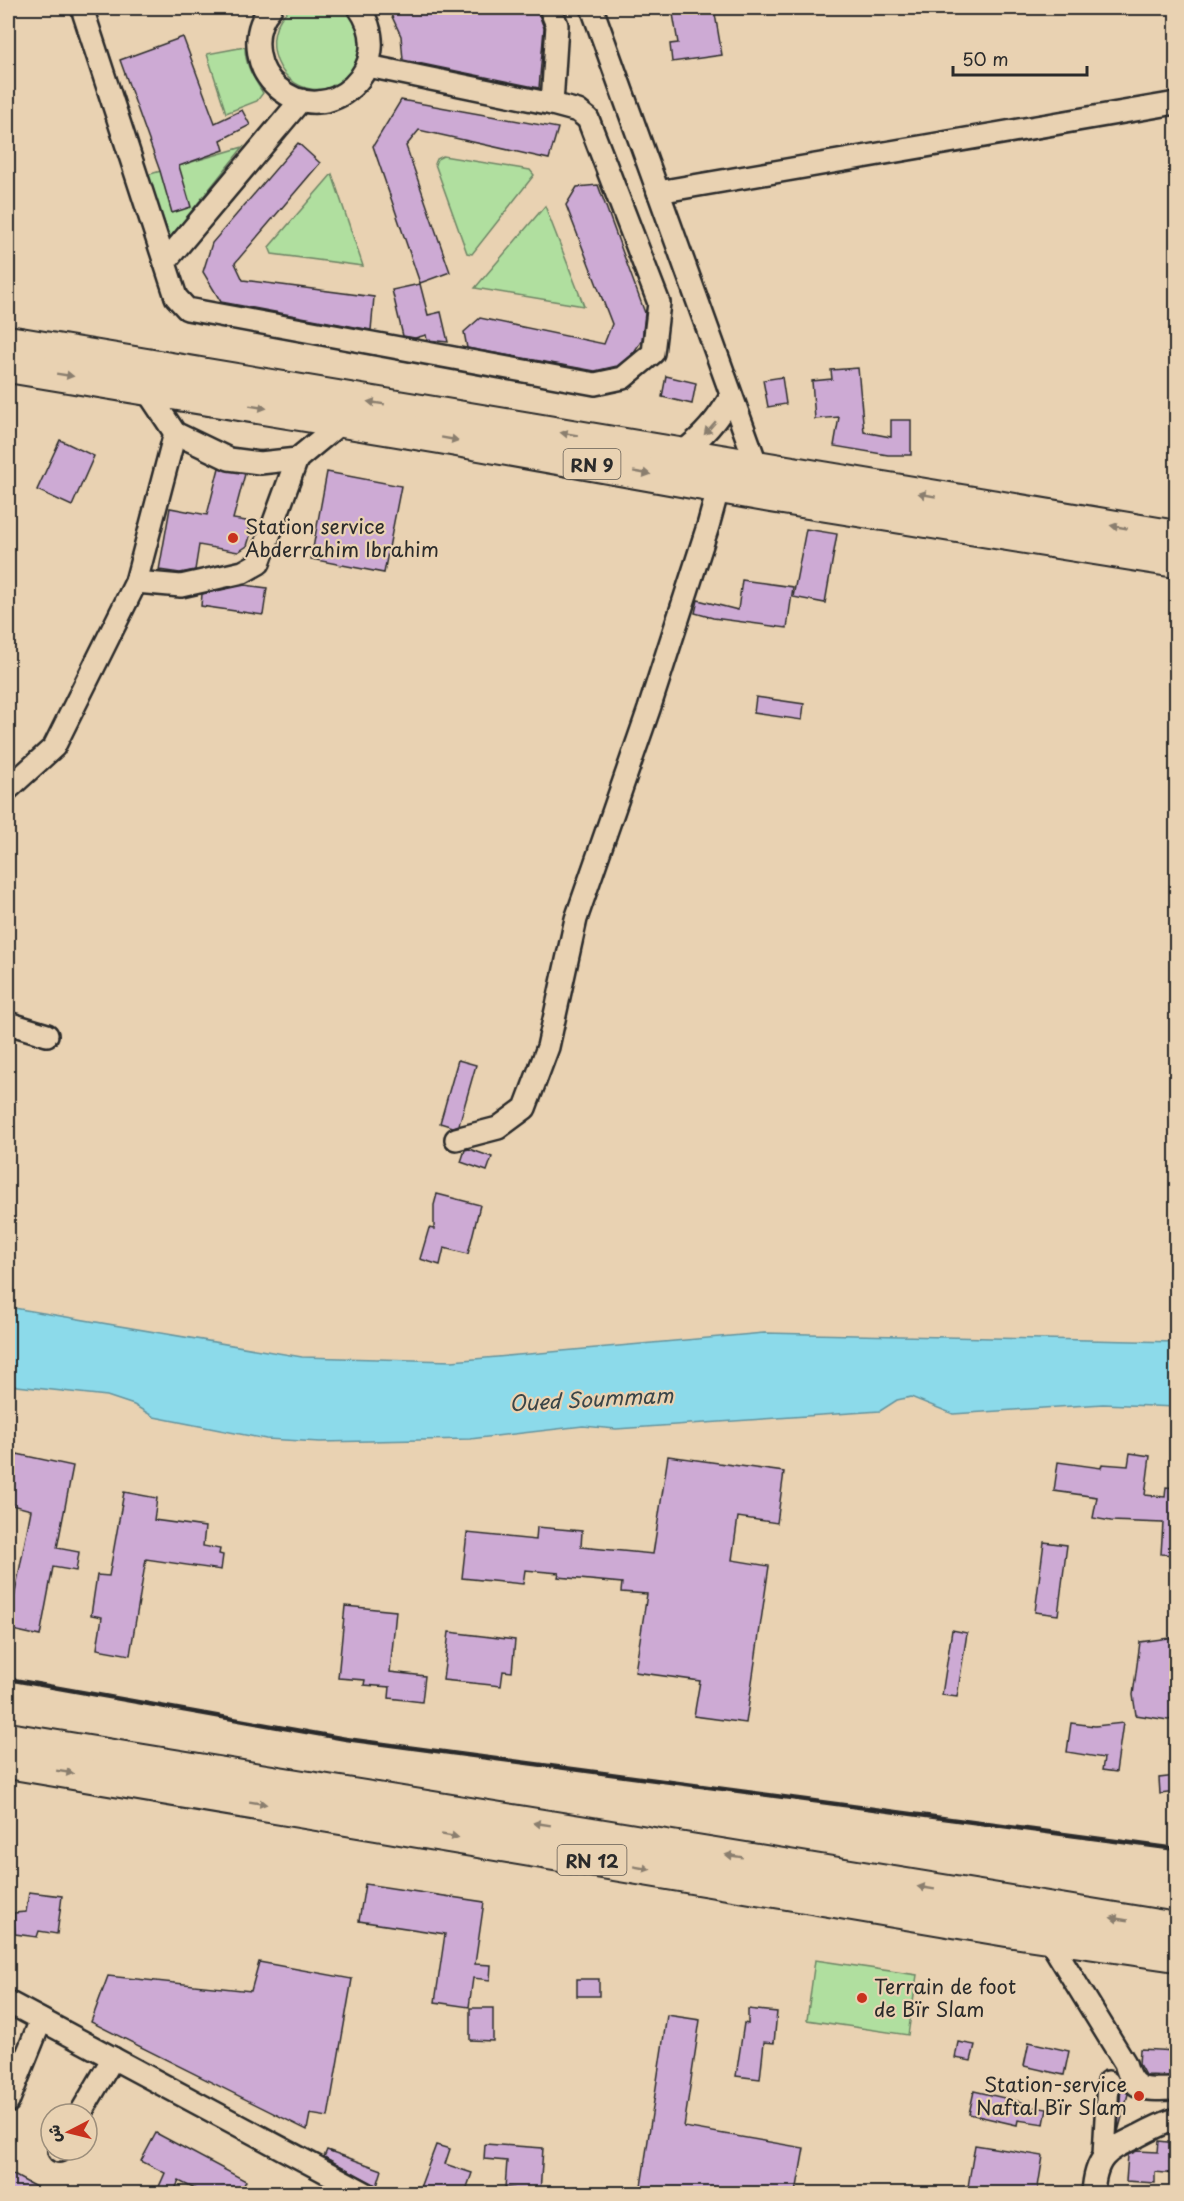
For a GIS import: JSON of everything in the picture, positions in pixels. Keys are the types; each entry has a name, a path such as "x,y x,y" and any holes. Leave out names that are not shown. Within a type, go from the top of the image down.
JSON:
{"highway":[{"name":"RN 9","path":"8,342 1176,537"},
{"name":"RN 9","path":"8,366 1176,561"},
{"name":"RN 12","path":"8,1739 1176,1929"},
{"name":"RN 12","path":"8,1762 1047,1936 1176,1955"}],"street":[{"path":"82,8 176,297 186,309 595,384 623,378 653,353 659,303 588,119 578,111 552,104 368,66"},
{"path":"261,11 258,47 265,72 282,91 301,100 318,102 343,95 353,87 368,66 372,41 366,16 359,8"},
{"path":"550,8 557,25 552,104"},
{"path":"592,8 757,466"},
{"path":"165,262 301,100"},
{"path":"658,192 1176,103"},
{"path":"145,388 175,433 229,459 260,463 297,459"},
{"path":"681,453 710,429 731,396"},
{"path":"136,582 182,586 243,572 259,563 297,459 344,421"},
{"path":"8,789 54,747 136,582 175,433"},
{"path":"456,1139 498,1128 525,1108 548,1047 576,919 649,709 708,526 718,486"},
{"path":"8,1023 47,1035"},
{"path":"1047,1936 1125,2063 1129,2078 1142,2089 1176,2089"},
{"path":"8,2002 367,2193"},
{"path":"8,2102 41,2020"},
{"path":"87,2102 113,2058"},
{"path":"1093,2193 1094,2177 1104,2155 1108,2082"},
{"path":"1104,2155 1116,2145 1176,2119"}],"green space":[{"path":"291,8 346,8 355,16 360,31 362,52 357,64 343,82 325,89 309,89 295,83 285,74 277,61 274,47 275,33 280,20"},
{"path":"245,47 248,65 263,93 257,101 226,113 207,54"},
{"path":"243,147 170,238 147,175"},
{"path":"443,156 530,170 534,175 472,254 467,253 435,164 437,159"},
{"path":"332,174 363,266 272,254 269,247"},
{"path":"545,206 584,306 475,288"},
{"name":"Terrain de foot de Bïr Slam","path":"815,1960 917,1975 908,2035 807,2020"}],"water":[{"name":"Oued Soummam","path":"8,1307 302,1357 452,1361 764,1333 1176,1342 1176,1407 1103,1404 953,1414 911,1397 897,1400 880,1411 616,1429 583,1426 470,1439 320,1442 266,1439 154,1417 134,1405 107,1396 8,1385"}],"building":[{"path":"388,8 529,8 531,13 538,12 544,28 539,88 403,60 401,36"},
{"path":"672,8 714,8 722,55 672,62 670,44 678,43"},
{"path":"183,37 215,123 242,110 250,125 221,140 224,150 179,166 191,207 172,213 160,171 120,60"},
{"path":"401,100 558,128 549,159 419,130 406,146 450,272 420,283 373,146"},
{"path":"298,143 320,163 235,263 243,280 374,297 371,330 221,302 203,272 212,243"},
{"path":"598,185 645,313 642,340 634,352 617,366 595,371 467,348 464,332 480,318 604,344 612,324 566,205 577,187"},
{"path":"420,284 428,315 441,312 448,342 427,340 426,335 415,338 403,336 392,290"},
{"path":"858,368 864,432 891,437 891,420 911,420 911,455 888,455 834,446 839,417 815,419 812,381 832,379 831,370"},
{"path":"666,376 696,383 692,404 662,397"},
{"path":"782,377 786,404 768,407 763,380"},
{"path":"60,440 94,456 72,506 37,490"},
{"path":"219,468 245,474 233,519 246,521 251,533 247,546 238,552 199,545 195,570 180,573 159,570 170,508 207,515"},
{"path":"327,472 401,486 384,573 311,559"},
{"path":"806,529 837,534 825,603 793,597"},
{"path":"742,580 793,587 787,628 713,618 695,613 698,600 738,610"},
{"path":"245,585 267,588 263,615 201,606 202,594"},
{"path":"756,697 804,704 802,720 754,713"},
{"path":"458,1060 476,1065 459,1125 453,1127 440,1123"},
{"path":"469,1149 492,1157 487,1171 461,1162 465,1150"},
{"path":"437,1194 480,1205 468,1254 444,1248 440,1265 420,1259 429,1228 434,1229 434,1205"},
{"path":"1130,1453 1150,1456 1145,1495 1165,1497 1166,1487 1176,1488 1176,1555 1161,1554 1163,1523 1093,1518 1097,1497 1054,1491 1058,1462 1101,1468 1102,1464 1128,1466"},
{"path":"17,1454 73,1466 57,1548 79,1552 76,1571 53,1567 40,1636 8,1629 31,1510 8,1504"},
{"path":"668,1456 784,1472 777,1523 738,1517 732,1560 769,1566 746,1723 694,1716 700,1681 635,1672 647,1594 621,1592 622,1583 558,1577 559,1573 525,1570 523,1584 462,1578 467,1533 536,1540 537,1527 582,1531 581,1547 653,1554"},
{"path":"124,1492 157,1498 154,1520 205,1527 203,1546 220,1549 219,1554 223,1555 221,1570 146,1559 130,1655 97,1649 102,1617 91,1615 97,1575 109,1576"},
{"path":"1044,1542 1067,1545 1058,1615 1035,1612"},
{"path":"345,1606 396,1611 390,1672 425,1676 422,1702 389,1698 390,1687 364,1685 365,1680 338,1678"},
{"path":"952,1630 967,1633 957,1697 942,1695"},
{"path":"449,1632 515,1640 512,1672 503,1671 501,1686 443,1680"},
{"path":"1176,1637 1176,1718 1168,1720 1136,1715 1133,1695 1140,1642"},
{"path":"1071,1723 1095,1726 1123,1723 1116,1772 1102,1770 1104,1758 1067,1752"},
{"path":"1176,1776 1176,1792 1160,1794 1159,1778"},
{"path":"365,1884 484,1902 475,1964 491,1965 490,1980 473,1978 469,2007 435,2002 445,1934 359,1921"},
{"path":"29,1892 62,1896 57,1934 39,1931 37,1937 15,1934 14,1913 26,1912"},
{"path":"259,1962 352,1979 328,2117 310,2114 307,2130 91,2022 108,1976 251,1991"},
{"path":"577,1979 599,1979 599,1996 577,1996"},
{"path":"470,2008 493,2008 493,2041 470,2040"},
{"path":"748,2009 777,2012 774,2043 764,2042 760,2079 736,2076 744,2023 748,2024"},
{"path":"667,2015 700,2020 684,2127 804,2148 796,2193 640,2193"},
{"path":"958,2042 975,2045 971,2061 955,2058"},
{"path":"1029,2042 1069,2051 1064,2075 1024,2066"},
{"path":"1140,2049 1176,2051 1176,2076 1145,2075 1139,2064"},
{"path":"1121,2086 1128,2094 1118,2132"},
{"path":"974,2091 1022,2102 1022,2105 1047,2109 1044,2124 1018,2120 1017,2125 969,2114"},
{"path":"156,2133 246,2181 240,2193 203,2193 179,2181 173,2193 158,2189 165,2173 141,2161"},
{"path":"1159,2141 1176,2143 1176,2174 1155,2172 1155,2183 1126,2181 1128,2155 1137,2151 1158,2152"},
{"path":"485,2144 543,2148 540,2193 514,2193 514,2189 505,2188 507,2161 484,2159"},
{"path":"436,2145 450,2149 445,2164 472,2173 465,2193 418,2193"},
{"path":"975,2145 1043,2156 1037,2193 967,2193"},
{"path":"327,2150 382,2170 377,2186 324,2157"},
{"path":"8,2172 47,2193 8,2193"}],"railway":[{"path":"8,1679 346,1739 1176,1849"}],"place":[{"name":"Station service Abderrahim Ibrahim","path":"233,538"},
{"name":"Terrain de foot de Bïr Slam","path":"862,1998"},
{"name":"Station-service Naftal Bïr Slam","path":"1139,2096"}]}
